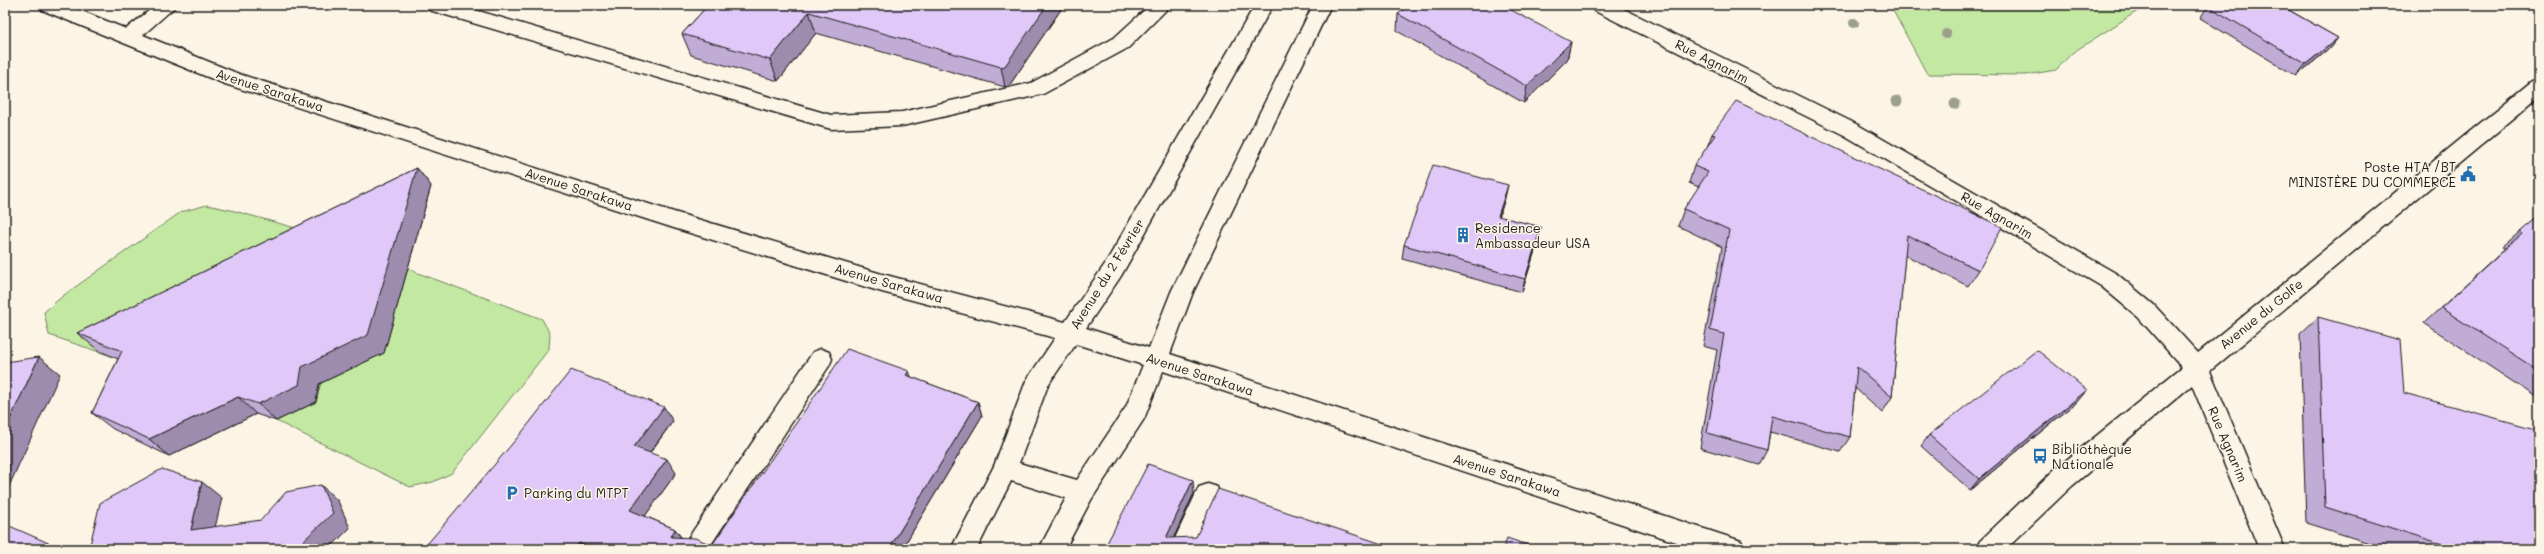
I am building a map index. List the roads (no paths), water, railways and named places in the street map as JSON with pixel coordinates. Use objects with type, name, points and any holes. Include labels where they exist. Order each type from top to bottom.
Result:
[{"type":"street","name":"Avenue Sarakawa","points":[[49,5],[232,79],[677,220],[882,283],[1071,333],[1158,360],[1732,549]]},
{"type":"street","points":[[128,37],[168,5]]},
{"type":"street","points":[[436,5],[831,122],[902,119],[1036,88],[1121,43],[1162,5]]},
{"type":"street","name":"Avenue du 2 Février","points":[[964,549],[1005,469],[1038,381],[1113,270],[1264,5]]},
{"type":"street","points":[[1052,549],[1082,492],[1136,412],[1158,360],[1182,292],[1322,5]]},
{"type":"street","name":"Rue Agnarim","points":[[1600,5],[1851,130],[2109,280],[2146,311],[2197,368],[2272,549]]},
{"type":"street","name":"Avenue du Golfe","points":[[1989,549],[2063,478],[2539,86]]},
{"type":"street","points":[[694,549],[821,359]]},
{"type":"street","points":[[1005,469],[1082,492]]},
{"type":"street","points":[[1183,549],[1208,494]]},
{"type":"place","name":"Poste HTA /BT MINISTÈRE DU COMMERCE","points":[[2468,174]]},
{"type":"place","name":"Residence Ambassadeur USA","points":[[1463,235]]},
{"type":"place","name":"Bibliothèque Nationale","points":[[2040,456]]},
{"type":"place","name":"Parking du MTPT","points":[[512,493]]}]
